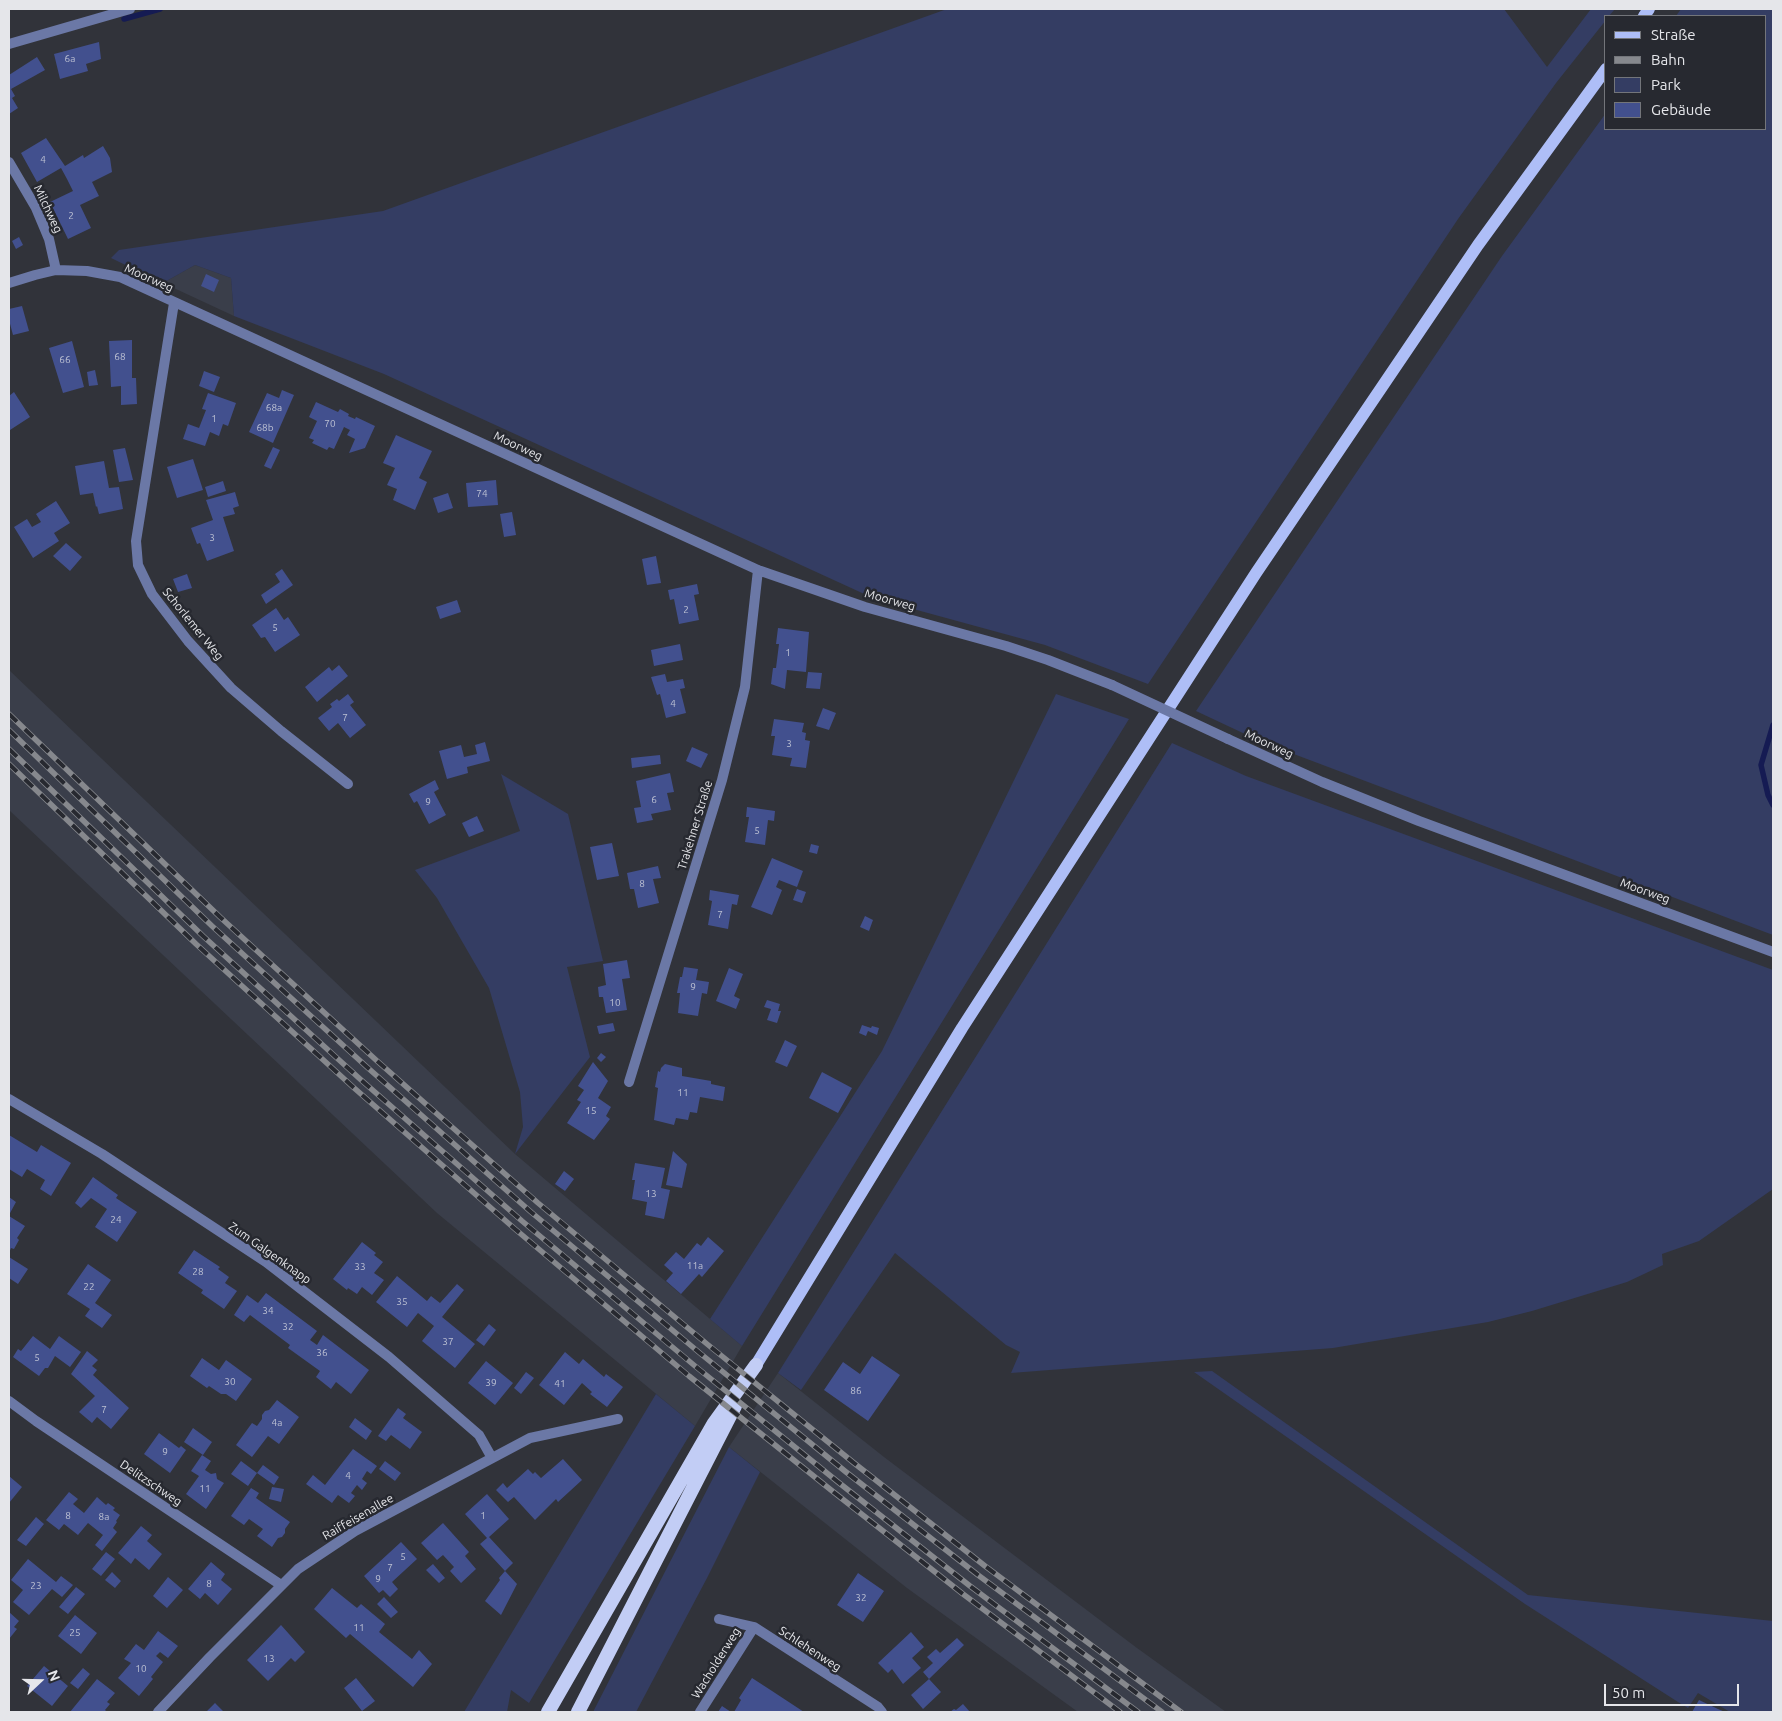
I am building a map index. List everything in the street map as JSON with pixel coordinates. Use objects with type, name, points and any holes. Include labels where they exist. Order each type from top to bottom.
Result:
[{"type":"highway","points":[[548,1712],[714,1423],[756,1365]]},
{"type":"highway","points":[[578,1712],[756,1365]]},
{"type":"main road","points":[[756,1365],[962,1028],[1256,573],[1478,245],[1604,72]]},
{"type":"street","points":[[9,44],[130,9]]},
{"type":"street","name":"Milchweg","points":[[9,162],[36,208],[49,240],[56,270]]},
{"type":"street","name":"Moorweg","points":[[9,284],[56,270],[87,271],[120,277],[758,570],[865,607],[1006,646],[1048,660],[1112,685],[1322,782],[1419,821],[1773,952]]},
{"type":"street","name":"Schorlemer Weg","points":[[174,303],[136,541],[138,565],[152,594],[188,641],[231,688],[281,732],[348,784]]},
{"type":"street","name":"Trakehner Straße","points":[[629,1082],[722,780],[744,687],[758,570]]},
{"type":"street","name":"Zum Galgenknapp","points":[[9,1099],[102,1154],[266,1262],[411,1376],[479,1435],[492,1458]]},
{"type":"street","name":"Delitzschweg","points":[[9,1400],[36,1421],[281,1585]]},
{"type":"street","name":"Raiffeisenallee","points":[[158,1712],[298,1569],[355,1530],[530,1438],[618,1419]]},
{"type":"street","name":"Schlehenweg","points":[[719,1619],[754,1627],[878,1707],[882,1712]]},
{"type":"street","name":"Wacholderweg","points":[[700,1712],[754,1627]]},
{"type":"shaded area","points":[[195,265],[231,278],[234,316],[163,283]]},
{"type":"shaded area","points":[[9,670],[515,1154],[742,1346],[695,1426],[437,1213],[9,810]]},
{"type":"shaded area","points":[[778,1373],[884,1457],[1137,1648],[1226,1712],[1078,1712],[907,1588],[729,1447]]},
{"type":"green space","points":[[947,9],[1504,9],[1547,67],[1591,9],[1615,9],[1610,15],[1604,15],[1604,23],[1556,83],[1458,219],[1148,684],[1045,645],[873,598],[384,374],[234,316],[231,278],[195,265],[163,283],[111,258],[119,250],[383,211]]},
{"type":"green space","points":[[1681,9],[1773,9],[1773,935],[1262,742],[1196,711],[1502,256],[1604,116],[1604,130],[1767,130],[1767,15],[1677,15]]},
{"type":"green space","points":[[1056,694],[1129,719],[742,1346],[710,1319],[882,1051]]},
{"type":"green space","points":[[1172,743],[1246,776],[1773,970],[1773,1189],[1699,1241],[1662,1254],[1663,1265],[1627,1282],[1532,1311],[1488,1322],[1333,1348],[1011,1373],[1020,1352],[1006,1345],[895,1253],[801,1390],[778,1373]]},
{"type":"green space","points":[[501,774],[568,814],[603,961],[567,967],[590,1057],[515,1154],[523,1127],[520,1092],[489,988],[437,898],[415,870],[520,831]]},
{"type":"green space","points":[[1212,1371],[1528,1595],[1773,1621],[1773,1708],[1771,1712],[1730,1712],[1698,1693],[1688,1708],[1678,1702],[1525,1604],[1194,1372]]},
{"type":"green space","points":[[656,1394],[695,1426],[529,1703],[511,1690],[507,1712],[464,1712]]},
{"type":"green space","points":[[729,1447],[760,1472],[707,1578],[636,1712],[593,1712]]},
{"type":"building","points":[[99,42],[101,59],[86,64],[88,71],[60,79],[54,54]]},
{"type":"building","points":[[37,57],[45,70],[11,89],[15,96],[12,98],[18,108],[9,114],[9,75]]},
{"type":"building","points":[[46,138],[65,166],[83,155],[84,158],[103,146],[110,158],[112,172],[92,182],[99,196],[80,205],[91,228],[68,239],[50,202],[73,191],[61,168],[37,182],[21,153]]},
{"type":"building","points":[[19,237],[23,245],[16,249],[12,241]]},
{"type":"building","points":[[206,274],[219,280],[214,292],[201,286]]},
{"type":"building","points":[[22,306],[29,331],[13,335],[9,320],[9,309]]},
{"type":"building","points":[[132,340],[132,378],[136,378],[137,404],[121,405],[121,386],[111,387],[109,341]]},
{"type":"building","points":[[72,341],[84,387],[63,393],[49,348]]},
{"type":"building","points":[[95,370],[98,385],[89,386],[87,372]]},
{"type":"building","points":[[204,371],[220,377],[214,392],[199,386]]},
{"type":"building","points":[[282,390],[294,395],[273,443],[249,432],[267,393],[279,398]]},
{"type":"building","points":[[14,392],[30,417],[10,430],[9,396]]},
{"type":"building","points":[[208,393],[236,403],[228,426],[223,424],[219,436],[210,432],[205,446],[183,439],[188,424],[199,428],[206,410],[202,409]]},
{"type":"building","points":[[316,402],[338,412],[340,409],[349,414],[348,416],[355,419],[356,417],[375,426],[365,448],[349,453],[355,439],[347,435],[350,430],[344,427],[334,449],[329,447],[327,450],[312,443],[314,440],[309,438],[317,421],[309,417]]},
{"type":"building","points":[[396,435],[432,451],[419,478],[427,482],[415,510],[393,500],[397,489],[387,485],[395,468],[383,463]]},
{"type":"building","points":[[273,447],[280,450],[271,469],[264,466]]},
{"type":"building","points":[[125,448],[133,480],[119,482],[113,450]]},
{"type":"building","points":[[193,459],[203,490],[177,498],[167,467]]},
{"type":"building","points":[[104,461],[109,488],[119,487],[123,509],[99,514],[93,493],[80,495],[75,466]]},
{"type":"building","points":[[496,480],[498,505],[468,507],[466,483]]},
{"type":"building","points":[[223,481],[226,491],[208,497],[205,487]]},
{"type":"building","points":[[235,492],[239,506],[233,508],[235,514],[223,517],[234,551],[207,561],[200,543],[197,544],[191,528],[213,520],[206,500]]},
{"type":"building","points":[[448,493],[453,508],[438,513],[433,498]]},
{"type":"building","points":[[56,501],[70,523],[54,533],[59,541],[33,558],[14,527],[27,519],[32,527],[41,522],[36,514]]},
{"type":"building","points":[[512,512],[516,535],[504,537],[500,514]]},
{"type":"building","points":[[66,543],[82,557],[70,571],[53,556]]},
{"type":"building","points":[[656,556],[661,583],[647,585],[642,559]]},
{"type":"building","points":[[282,569],[293,585],[266,604],[261,595],[280,582],[275,574]]},
{"type":"building","points":[[187,574],[192,588],[178,592],[173,579]]},
{"type":"building","points":[[697,584],[699,594],[694,595],[699,620],[679,624],[674,599],[670,600],[668,590]]},
{"type":"building","points":[[457,600],[461,612],[440,619],[436,607]]},
{"type":"building","points":[[276,608],[284,620],[288,617],[300,635],[275,652],[265,637],[261,638],[252,625]]},
{"type":"building","points":[[778,628],[809,632],[806,672],[787,670],[785,689],[771,684],[773,668],[776,668],[779,644],[776,644]]},
{"type":"building","points":[[680,644],[683,660],[654,666],[651,650]]},
{"type":"building","points":[[339,665],[348,676],[317,702],[305,687],[329,667],[332,671]]},
{"type":"building","points":[[808,672],[822,673],[820,689],[806,688]]},
{"type":"building","points":[[665,674],[667,682],[683,679],[685,688],[680,689],[686,713],[666,718],[660,694],[657,695],[651,677]]},
{"type":"building","points":[[348,694],[354,702],[350,705],[366,725],[350,738],[338,723],[329,731],[318,718],[332,707],[330,704],[337,699],[339,701]]},
{"type":"building","points":[[823,708],[836,713],[829,730],[816,726]]},
{"type":"building","points":[[774,719],[804,723],[802,732],[806,733],[805,740],[810,741],[806,768],[790,766],[792,758],[772,755],[775,736],[771,736]]},
{"type":"building","points":[[485,742],[490,761],[467,767],[468,773],[447,779],[439,751],[461,745],[464,757],[477,754],[475,745]]},
{"type":"building","points":[[692,747],[708,754],[701,768],[686,761]]},
{"type":"building","points":[[660,755],[661,764],[632,768],[631,758]]},
{"type":"building","points":[[670,773],[674,792],[667,793],[671,810],[651,814],[653,820],[637,823],[634,808],[641,807],[636,781]]},
{"type":"building","points":[[435,780],[439,789],[434,792],[446,815],[429,824],[417,801],[414,803],[409,794]]},
{"type":"building","points":[[747,807],[775,811],[774,821],[768,820],[765,845],[745,842],[749,817],[746,817]]},
{"type":"building","points":[[477,816],[484,831],[469,837],[462,823]]},
{"type":"building","points":[[612,843],[619,876],[597,880],[590,847]]},
{"type":"building","points":[[811,844],[819,846],[817,854],[809,852]]},
{"type":"building","points":[[772,858],[803,871],[797,887],[779,880],[776,887],[782,890],[772,915],[751,907]]},
{"type":"building","points":[[658,866],[661,878],[653,879],[659,903],[638,908],[634,889],[630,889],[627,873]]},
{"type":"building","points":[[797,889],[806,892],[802,903],[793,900]]},
{"type":"building","points":[[710,890],[739,895],[737,905],[732,904],[728,929],[708,925],[712,901],[709,900]]},
{"type":"building","points":[[865,916],[873,920],[869,931],[860,927]]},
{"type":"building","points":[[627,960],[630,978],[622,979],[627,1010],[606,1013],[603,997],[599,997],[598,987],[606,985],[603,964]]},
{"type":"building","points":[[684,967],[698,969],[696,980],[709,982],[707,994],[702,993],[698,1016],[678,1013],[680,993],[677,993]]},
{"type":"building","points":[[729,968],[743,974],[734,996],[740,999],[736,1009],[716,1001]]},
{"type":"building","points":[[767,1000],[780,1004],[778,1011],[781,1011],[777,1023],[767,1020],[771,1009],[764,1007]]},
{"type":"building","points":[[613,1023],[615,1031],[599,1034],[597,1026]]},
{"type":"building","points":[[862,1025],[879,1028],[877,1035],[868,1031],[866,1036],[859,1033]]},
{"type":"building","points":[[785,1040],[797,1046],[787,1067],[775,1062]]},
{"type":"building","points":[[601,1053],[606,1057],[601,1062],[597,1058]]},
{"type":"building","points":[[593,1062],[608,1081],[598,1098],[611,1107],[606,1116],[610,1119],[594,1140],[567,1123],[581,1102],[577,1100],[584,1090],[578,1086]]},
{"type":"building","points":[[665,1064],[682,1068],[682,1076],[711,1081],[711,1084],[725,1087],[723,1101],[700,1097],[697,1113],[690,1112],[688,1120],[676,1118],[674,1125],[654,1120],[658,1088],[655,1087],[658,1071],[660,1072]]},
{"type":"building","points":[[822,1072],[852,1088],[838,1113],[809,1098]]},
{"type":"building","points":[[9,1135],[37,1152],[41,1145],[71,1163],[51,1196],[40,1189],[45,1180],[27,1169],[22,1177],[9,1169]]},
{"type":"building","points":[[673,1151],[687,1164],[682,1188],[666,1185]]},
{"type":"building","points":[[635,1163],[665,1168],[661,1188],[670,1190],[664,1219],[645,1215],[647,1202],[632,1199],[635,1180],[632,1180]]},
{"type":"building","points":[[564,1171],[574,1179],[565,1191],[555,1184]]},
{"type":"building","points":[[93,1177],[118,1195],[116,1198],[137,1212],[117,1242],[95,1227],[107,1209],[91,1198],[81,1208],[75,1203]]},
{"type":"building","points":[[9,1197],[16,1202],[9,1215]]},
{"type":"building","points":[[9,1216],[25,1226],[17,1238],[19,1240],[14,1249],[11,1248],[9,1253]]},
{"type":"building","points":[[708,1237],[724,1251],[702,1277],[699,1274],[681,1294],[666,1281],[673,1273],[664,1265],[676,1252],[684,1259],[697,1243],[701,1246]]},
{"type":"building","points":[[362,1242],[376,1253],[374,1255],[383,1262],[374,1273],[384,1280],[372,1295],[362,1287],[357,1294],[348,1288],[347,1290],[333,1279]]},
{"type":"building","points":[[194,1250],[220,1267],[218,1269],[229,1277],[225,1283],[237,1291],[224,1309],[201,1293],[203,1290],[178,1273]]},
{"type":"building","points":[[9,1257],[28,1269],[18,1284],[9,1278]]},
{"type":"building","points":[[88,1264],[111,1280],[95,1303],[112,1315],[102,1328],[85,1316],[90,1309],[67,1294]]},
{"type":"building","points":[[397,1276],[427,1301],[431,1296],[440,1303],[457,1284],[464,1290],[442,1317],[475,1344],[455,1368],[422,1341],[434,1326],[418,1313],[407,1327],[376,1302]]},
{"type":"building","points":[[266,1293],[317,1331],[310,1340],[317,1345],[323,1335],[369,1370],[351,1394],[336,1382],[331,1389],[316,1377],[320,1371],[288,1348],[290,1345],[250,1315],[244,1322],[234,1315],[247,1295],[258,1303]]},
{"type":"building","points":[[489,1324],[496,1330],[484,1346],[476,1340]]},
{"type":"building","points":[[33,1336],[50,1349],[59,1336],[81,1352],[70,1367],[55,1356],[48,1368],[45,1368],[39,1376],[13,1357],[18,1349],[21,1351]]},
{"type":"building","points":[[87,1351],[98,1360],[92,1366],[97,1370],[93,1375],[129,1408],[111,1429],[97,1417],[92,1423],[79,1412],[95,1396],[71,1374]]},
{"type":"building","points":[[565,1352],[579,1364],[583,1359],[604,1377],[606,1374],[623,1387],[607,1407],[590,1394],[592,1392],[582,1383],[564,1405],[539,1385]]},
{"type":"building","points":[[872,1356],[900,1375],[868,1421],[824,1390],[843,1362],[860,1374]]},
{"type":"building","points":[[202,1358],[219,1370],[226,1360],[252,1379],[236,1401],[209,1386],[207,1388],[190,1376]]},
{"type":"building","points":[[486,1361],[513,1383],[495,1405],[468,1383]]},
{"type":"building","points":[[526,1372],[534,1378],[521,1394],[514,1388]]},
{"type":"building","points":[[277,1400],[299,1417],[279,1444],[268,1436],[252,1457],[236,1445],[252,1423],[257,1426],[265,1411],[269,1410]]},
{"type":"building","points":[[398,1408],[406,1414],[403,1418],[422,1432],[410,1449],[391,1435],[386,1441],[378,1436]]},
{"type":"building","points":[[355,1418],[372,1431],[366,1440],[349,1427]]},
{"type":"building","points":[[193,1428],[212,1442],[203,1455],[184,1442]]},
{"type":"building","points":[[159,1433],[179,1448],[181,1446],[186,1450],[170,1473],[144,1454]]},
{"type":"building","points":[[353,1449],[377,1466],[371,1474],[367,1471],[362,1479],[367,1483],[362,1490],[357,1485],[351,1493],[355,1496],[349,1503],[338,1495],[332,1503],[306,1484],[313,1475],[325,1485]]},
{"type":"building","points":[[202,1455],[211,1461],[205,1470],[211,1474],[216,1473],[217,1479],[224,1483],[206,1509],[186,1494],[199,1476],[191,1471]]},
{"type":"building","points":[[563,1459],[582,1480],[558,1502],[556,1499],[535,1520],[514,1497],[508,1502],[496,1490],[503,1483],[507,1488],[528,1469],[533,1474],[535,1472],[541,1478]]},
{"type":"building","points":[[241,1461],[257,1473],[248,1486],[231,1474]]},
{"type":"building","points":[[385,1461],[401,1473],[395,1481],[379,1469]]},
{"type":"building","points":[[263,1465],[279,1477],[274,1485],[257,1473]]},
{"type":"building","points":[[9,1476],[22,1487],[9,1503]]},
{"type":"building","points":[[272,1487],[284,1489],[281,1502],[269,1499]]},
{"type":"building","points":[[251,1488],[259,1493],[256,1498],[290,1522],[285,1529],[285,1533],[282,1537],[278,1538],[272,1547],[257,1536],[263,1529],[249,1519],[244,1525],[231,1516]]},
{"type":"building","points":[[69,1492],[78,1499],[73,1504],[84,1513],[97,1497],[106,1505],[108,1503],[115,1508],[113,1510],[120,1515],[113,1528],[117,1532],[102,1551],[95,1545],[103,1535],[88,1523],[78,1535],[64,1524],[59,1530],[46,1520]]},
{"type":"building","points":[[487,1494],[509,1519],[489,1537],[513,1563],[505,1571],[480,1544],[487,1538],[465,1514]]},
{"type":"building","points":[[36,1517],[44,1524],[26,1546],[17,1540]]},
{"type":"building","points":[[443,1523],[469,1552],[465,1556],[476,1569],[461,1583],[450,1571],[454,1567],[443,1555],[437,1560],[421,1543]]},
{"type":"building","points":[[141,1526],[152,1535],[147,1541],[162,1554],[149,1570],[135,1558],[131,1564],[118,1553]]},
{"type":"building","points":[[401,1542],[417,1559],[392,1582],[398,1589],[390,1597],[383,1590],[379,1593],[364,1576]]},
{"type":"building","points":[[106,1552],[115,1559],[101,1576],[92,1569]]},
{"type":"building","points":[[28,1559],[56,1582],[61,1576],[73,1585],[62,1597],[52,1589],[29,1615],[13,1602],[23,1590],[11,1580]]},
{"type":"building","points":[[211,1562],[225,1574],[221,1580],[232,1589],[218,1605],[205,1593],[200,1599],[188,1589]]},
{"type":"building","points":[[433,1564],[445,1578],[439,1583],[426,1570]]},
{"type":"building","points":[[505,1571],[517,1584],[501,1615],[485,1601]]},
{"type":"building","points":[[112,1572],[121,1581],[115,1588],[105,1580]]},
{"type":"building","points":[[858,1573],[884,1591],[863,1622],[837,1605]]},
{"type":"building","points":[[168,1577],[183,1590],[167,1608],[153,1596]]},
{"type":"building","points":[[76,1587],[85,1594],[68,1614],[59,1607]]},
{"type":"building","points":[[332,1588],[357,1608],[361,1604],[385,1624],[379,1632],[412,1659],[419,1650],[432,1664],[413,1687],[350,1634],[346,1638],[314,1609]]},
{"type":"building","points":[[384,1597],[398,1612],[391,1618],[377,1604]]},
{"type":"building","points":[[9,1612],[19,1621],[14,1627],[17,1629],[9,1639]]},
{"type":"building","points":[[75,1615],[97,1633],[81,1654],[58,1636]]},
{"type":"building","points":[[281,1625],[305,1652],[295,1662],[291,1658],[268,1681],[247,1660]]},
{"type":"building","points":[[158,1631],[178,1646],[168,1658],[160,1652],[156,1656],[163,1662],[151,1677],[153,1679],[139,1696],[118,1678],[131,1663],[124,1659],[136,1644],[144,1650]]},
{"type":"building","points":[[911,1632],[924,1647],[912,1658],[921,1668],[903,1684],[892,1669],[888,1673],[878,1663]]},
{"type":"building","points":[[957,1638],[964,1645],[929,1679],[923,1672],[933,1663],[927,1657],[936,1649],[940,1653]]},
{"type":"building","points":[[44,1666],[68,1686],[52,1706],[27,1686]]},
{"type":"building","points":[[83,1668],[90,1674],[78,1689],[70,1683]]},
{"type":"building","points":[[356,1678],[375,1701],[362,1711],[344,1688]]},
{"type":"building","points":[[752,1678],[804,1712],[734,1712],[741,1700],[739,1698]]},
{"type":"building","points":[[97,1679],[115,1693],[107,1702],[110,1704],[105,1710],[107,1712],[70,1712]]},
{"type":"building","points":[[929,1679],[941,1692],[923,1709],[911,1695]]},
{"type":"building","points":[[1699,1700],[1718,1709],[1725,1712],[1692,1712]]},
{"type":"building","points":[[215,1703],[224,1712],[206,1712]]},
{"type":"building","points":[[963,1704],[970,1712],[950,1712],[954,1709],[956,1710]]},
{"type":"building","points":[[722,1706],[731,1712],[718,1712]]},
{"type":"waterway","points":[[124,19],[160,9]]},
{"type":"waterway","points":[[1773,725],[1761,765],[1768,795],[1773,805]]},
{"type":"railway","points":[[9,714],[220,917],[376,1060],[538,1203],[707,1344],[854,1463],[985,1566],[1181,1712]]},
{"type":"railway","points":[[9,730],[212,926],[368,1068],[531,1212],[846,1472],[978,1575],[1162,1712]]},
{"type":"railway","points":[[9,749],[203,936],[360,1079],[522,1221],[695,1366],[838,1482],[970,1586],[1138,1712]]},
{"type":"railway","points":[[9,764],[196,944],[353,1087],[515,1229],[689,1376],[831,1490],[963,1594],[1120,1712]]}]
